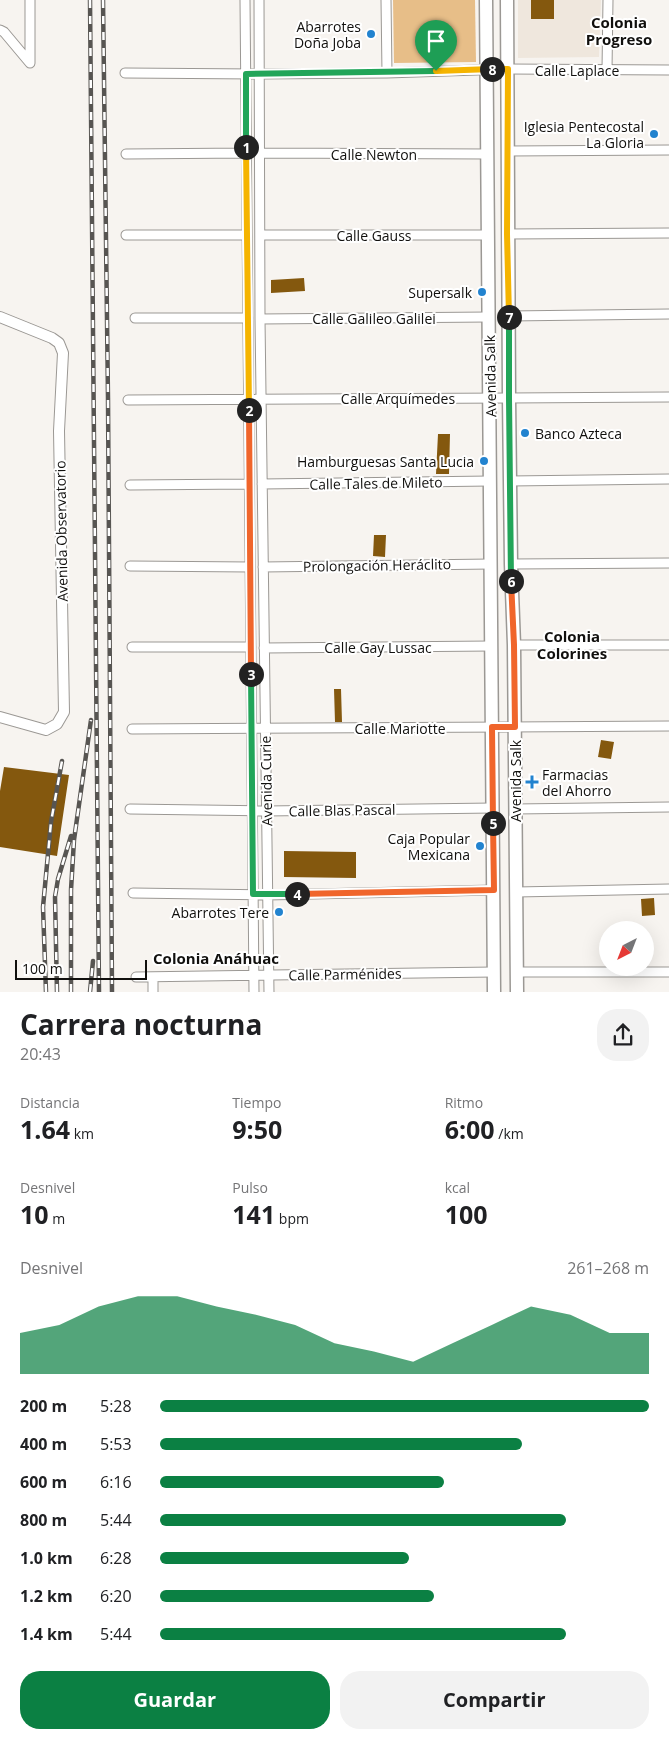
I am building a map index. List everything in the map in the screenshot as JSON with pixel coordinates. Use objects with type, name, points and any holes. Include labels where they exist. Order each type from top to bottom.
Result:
[{"type":"main road","name":"Avenida Salk","points":[[486,0],[494,992]]},
{"type":"main road","name":"Avenida Salk","points":[[507,0],[510,564],[514,645],[517,992]]},
{"type":"street","points":[[0,30],[4,32],[30,63],[30,0]]},
{"type":"street","name":"Avenida Curie","points":[[245,0],[254,992]]},
{"type":"street","name":"Avenida Curie","points":[[259,0],[260,319],[269,992]]},
{"type":"street","points":[[386,0],[387,73]]},
{"type":"street","points":[[607,70],[608,0]]},
{"type":"street","name":"Calle Laplace","points":[[125,73],[387,73],[508,69],[669,70]]},
{"type":"street","points":[[508,151],[669,150]]},
{"type":"street","points":[[126,154],[246,153]]},
{"type":"street","name":"Calle Newton","points":[[260,153],[488,154]]},
{"type":"street","points":[[507,234],[669,232]]},
{"type":"street","points":[[126,235],[247,235]]},
{"type":"street","name":"Calle Gauss","points":[[260,235],[488,235]]},
{"type":"street","points":[[509,316],[669,314]]},
{"type":"street","name":"Calle Galileo Galilei","points":[[260,319],[489,317]]},
{"type":"street","name":"Avenida Observatorio","points":[[0,318],[52,338],[59,343],[63,353],[59,431],[64,712],[57,724],[46,730],[0,717]]},
{"type":"street","points":[[135,318],[248,318]]},
{"type":"street","name":"Calle Arquímedes","points":[[128,400],[669,397]]},
{"type":"street","points":[[510,481],[669,479]]},
{"type":"street","name":"Calle Tales de Mileto","points":[[262,484],[490,481]]},
{"type":"street","points":[[130,485],[249,484]]},
{"type":"street","points":[[510,564],[669,563]]},
{"type":"street","name":"Prolongación Heráclito","points":[[263,567],[491,564]]},
{"type":"street","points":[[130,566],[250,567]]},
{"type":"street","points":[[514,645],[669,645]]},
{"type":"street","name":"Calle Gay Lussac","points":[[264,648],[492,646]]},
{"type":"street","points":[[132,647],[251,647]]},
{"type":"street","name":"Calle Mariotte","points":[[132,729],[669,726]]},
{"type":"street","points":[[515,809],[669,807]]},
{"type":"street","name":"Calle Blas Pascal","points":[[130,809],[266,811],[493,808]]},
{"type":"street","points":[[516,892],[669,889]]},
{"type":"street","points":[[133,893],[267,895],[494,890]]},
{"type":"street","name":"Calle Parménides","points":[[136,977],[494,972]]},
{"type":"street","points":[[517,972],[669,972]]},
{"type":"street","points":[[153,977],[153,992]]},
{"type":"shaded area","points":[[393,0],[475,0],[476,62],[394,63]]},
{"type":"shaded area","points":[[518,0],[601,0],[599,57],[518,58]]},
{"type":"building","points":[[531,0],[554,0],[554,19],[531,19]]},
{"type":"building","points":[[304,278],[305,291],[271,293],[271,280]]},
{"type":"building","points":[[438,434],[450,434],[449,474],[436,474]]},
{"type":"building","points":[[374,535],[386,535],[385,557],[373,556]]},
{"type":"building","points":[[334,689],[341,689],[342,722],[335,722]]},
{"type":"building","points":[[601,740],[614,742],[611,759],[598,757]]},
{"type":"building","points":[[4,767],[69,775],[57,856],[0,847],[0,791]]},
{"type":"building","points":[[284,851],[356,852],[356,878],[284,877]]},
{"type":"building","points":[[654,898],[655,915],[642,916],[641,899]]},
{"type":"railway","points":[[90,0],[99,992]]},
{"type":"railway","points":[[103,0],[112,992]]},
{"type":"railway","points":[[71,992],[71,890],[74,840],[91,720]]},
{"type":"railway","points":[[46,992],[43,907],[51,822],[62,761]]},
{"type":"railway","points":[[57,992],[55,897],[58,879],[71,836]]},
{"type":"railway","points":[[90,992],[93,961]]},
{"type":"place","name":"Abarrotes Doña Joba","points":[[371,34]]},
{"type":"place","name":"Iglesia Pentecostal La Gloria","points":[[654,134]]},
{"type":"place","name":"Supersalk","points":[[482,292]]},
{"type":"place","name":"Banco Azteca","points":[[525,433]]},
{"type":"place","name":"Hamburguesas Santa Lucia","points":[[484,461]]},
{"type":"place","name":"Farmacias del Ahorro","points":[[532,782]]},
{"type":"place","name":"Caja Popular Mexicana","points":[[480,846]]},
{"type":"place","name":"Abarrotes Tere","points":[[279,912]]},
{"type":"district","name":"Colonia Progreso","points":[[619,30]]},
{"type":"district","name":"Colonia Colorines","points":[[572,644]]},
{"type":"district","name":"Colonia Anáhuac","points":[[216,958]]},
{"type":"route","points":[[508,69],[507,234],[510,564],[514,645],[515,727],[492,727],[494,890],[253,894],[246,74],[436,71],[508,69]]}]
